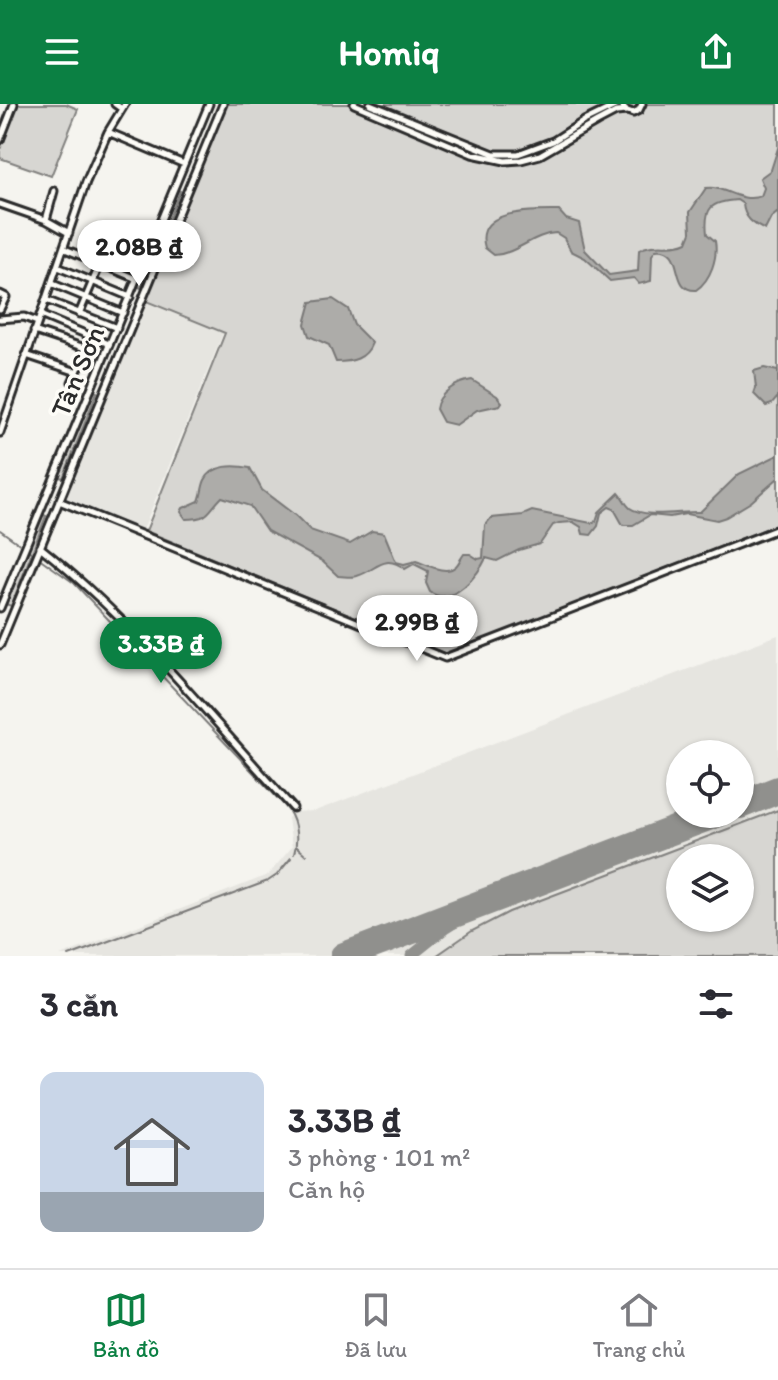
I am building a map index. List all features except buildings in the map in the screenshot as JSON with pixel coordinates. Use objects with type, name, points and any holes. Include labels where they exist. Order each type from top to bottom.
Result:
[{"type":"street","points":[[0,140],[14,104]]},
{"type":"street","points":[[0,433],[86,182],[108,132],[124,107],[115,104]]},
{"type":"street","name":"Tân Sơn","points":[[1,606],[209,104]]},
{"type":"street","name":"Tân Sơn","points":[[15,610],[223,104]]},
{"type":"street","points":[[354,104],[374,108],[467,148],[505,158],[534,150],[611,115],[635,112],[643,105]]},
{"type":"street","points":[[569,134],[620,104],[627,111]]},
{"type":"street","points":[[108,132],[184,164]]},
{"type":"street","points":[[180,175],[183,180],[191,178]]},
{"type":"street","points":[[173,189],[181,186],[185,193]]},
{"type":"street","points":[[46,220],[54,191]]},
{"type":"street","points":[[0,204],[46,220],[69,233]]},
{"type":"street","points":[[65,249],[137,279]]},
{"type":"street","points":[[79,314],[100,264]]},
{"type":"street","points":[[58,267],[134,301],[138,308]]},
{"type":"street","points":[[53,284],[123,313]]},
{"type":"street","points":[[133,289],[137,295],[144,293]]},
{"type":"street","points":[[0,294],[6,297],[0,309]]},
{"type":"street","points":[[46,300],[117,328]]},
{"type":"street","points":[[0,319],[39,319],[109,344]]},
{"type":"street","points":[[34,331],[88,349]]},
{"type":"street","points":[[72,382],[93,337]]},
{"type":"street","points":[[26,355],[77,372]]},
{"type":"street","points":[[98,374],[100,380],[108,379]]},
{"type":"street","points":[[91,389],[99,388],[101,396]]},
{"type":"street","points":[[52,483],[59,481],[63,489]]},
{"type":"street","points":[[59,501],[445,658],[778,529]]},
{"type":"street","points":[[42,506],[45,513],[55,510]]},
{"type":"street","points":[[40,548],[72,572],[135,636],[293,808]]},
{"type":"street","points":[[1,606],[7,611],[15,610]]},
{"type":"street","points":[[0,645],[15,610]]},
{"type":"street","points":[[4,618],[9,623]]},
{"type":"shaded area","points":[[17,104],[66,104],[78,109],[51,176],[0,158],[0,150]]},
{"type":"shaded area","points":[[224,104],[778,104],[778,524],[446,654],[146,531],[225,333],[146,301]]},
{"type":"shaded area","points":[[778,148],[778,212],[765,230],[750,220],[743,204],[737,200],[721,202],[711,208],[706,225],[707,234],[715,241],[714,261],[706,280],[696,290],[682,284],[675,262],[665,251],[656,250],[652,255],[651,281],[639,284],[634,278],[610,281],[585,258],[571,251],[564,238],[556,233],[502,254],[494,255],[485,248],[484,235],[488,225],[497,219],[521,212],[559,211],[566,219],[579,223],[585,250],[609,275],[638,271],[639,250],[687,242],[691,232],[690,212],[706,188],[746,198],[761,196],[764,188],[760,178],[771,170]]},
{"type":"shaded area","points":[[173,188],[180,191],[141,288],[134,285]]},
{"type":"shaded area","points":[[333,299],[348,309],[354,325],[372,343],[366,353],[358,358],[336,362],[329,345],[309,336],[305,324],[311,302]]},
{"type":"shaded area","points":[[143,301],[223,333],[143,530],[63,497]]},
{"type":"shaded area","points":[[764,368],[778,371],[778,397],[766,406],[754,394],[754,371]]},
{"type":"shaded area","points":[[472,380],[497,396],[502,402],[500,405],[477,410],[456,425],[443,422],[436,409],[440,398],[460,383]]},
{"type":"shaded area","points":[[91,390],[97,392],[63,478],[56,476]]},
{"type":"shaded area","points":[[778,455],[778,478],[751,502],[726,517],[717,520],[686,514],[670,517],[650,515],[633,525],[623,525],[614,509],[609,507],[601,513],[598,526],[591,535],[583,534],[581,527],[573,522],[553,525],[540,544],[497,561],[486,558],[464,587],[447,596],[430,592],[426,583],[428,571],[414,564],[405,569],[385,562],[364,574],[338,576],[322,561],[267,531],[250,506],[222,497],[200,518],[186,519],[181,512],[199,501],[205,480],[213,471],[231,466],[250,468],[262,490],[310,530],[350,544],[372,531],[384,533],[396,562],[416,561],[447,570],[456,566],[464,554],[483,558],[485,525],[491,518],[523,515],[532,511],[591,523],[619,493],[628,506],[645,513],[700,512],[739,474]]},
{"type":"shaded area","points":[[40,513],[46,516],[11,606],[3,603]]},
{"type":"shaded area","points":[[778,635],[778,956],[60,956],[268,875],[292,847],[288,818],[294,812],[315,811]]},
{"type":"shaded area","points":[[778,810],[778,956],[436,956],[472,931],[509,912],[666,852],[666,932],[754,932],[754,844],[688,844],[731,828],[754,828],[754,819]]},
{"type":"waterway","points":[[0,530],[74,583],[284,805],[295,828],[294,854]]},
{"type":"waterway","points":[[297,847],[306,855]]},
{"type":"waterway","points":[[69,956],[268,881],[291,858]]},
{"type":"taxiway","points":[[411,956],[446,928],[488,901]]},
{"type":"runway","points":[[754,799],[778,790]]},
{"type":"runway","points":[[344,956],[679,828]]}]
